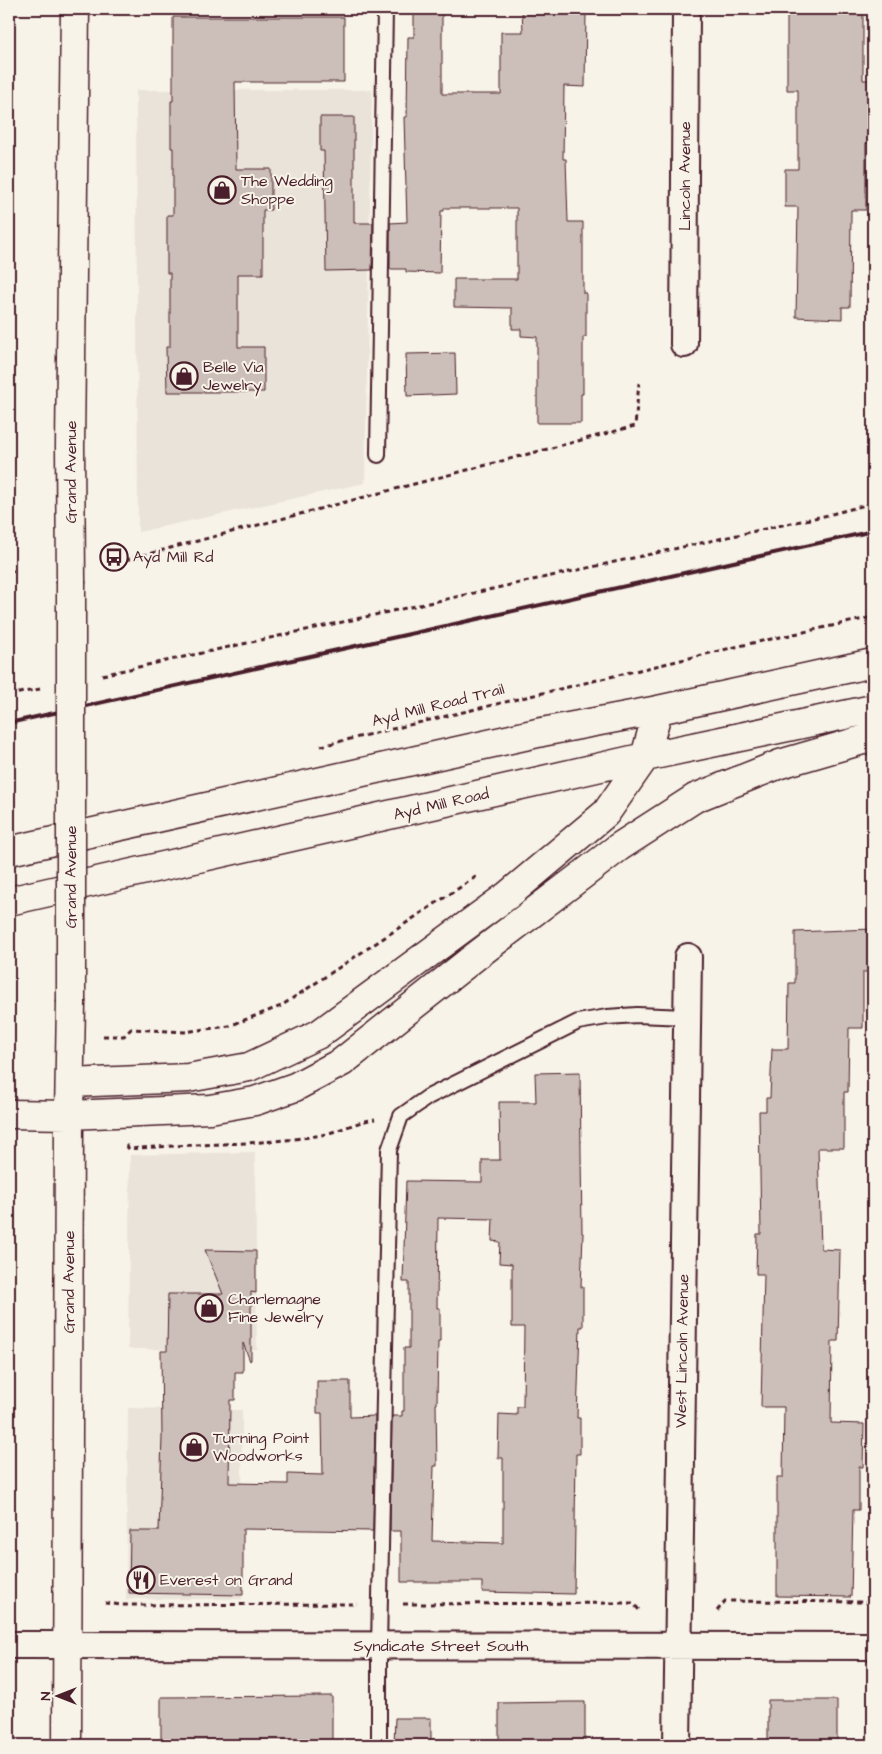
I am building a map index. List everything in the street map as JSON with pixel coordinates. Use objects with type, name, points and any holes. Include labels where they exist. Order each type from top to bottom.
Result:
[{"type":"main road","name":"Grand Avenue","points":[[67,1745],[69,1115],[72,1002],[70,437],[75,9]]},
{"type":"main road","points":[[9,851],[542,732],[658,710],[873,663]]},
{"type":"main road","name":"Ayd Mill Road","points":[[9,901],[645,758],[873,709]]},
{"type":"main road","points":[[70,1083],[188,1078],[248,1067],[319,1034],[508,895],[606,813],[645,758],[658,710]]},
{"type":"main road","points":[[9,1114],[69,1115],[210,1109],[255,1101],[295,1087],[342,1062],[476,956],[619,847],[695,798],[780,764],[873,737]]},
{"type":"street","name":"Lincoln Avenue","points":[[684,344],[686,9]]},
{"type":"street","name":"West Lincoln Avenue","points":[[677,1745],[688,957]]},
{"type":"street","name":"Syndicate Street South","points":[[9,1645],[873,1646]]},
{"type":"lane","points":[[378,455],[385,9]]},
{"type":"lane","points":[[379,1745],[379,1646],[389,1150],[400,1116],[428,1097],[578,1022],[607,1017],[637,1015],[686,1018]]},
{"type":"path","points":[[125,560],[635,426],[638,383]]},
{"type":"path","points":[[96,676],[873,504]]},
{"type":"path","points":[[9,571],[18,571]]},
{"type":"path","name":"Ayd Mill Road Trail","points":[[320,747],[748,644],[873,617]]},
{"type":"path","points":[[9,696],[48,687]]},
{"type":"path","points":[[124,1036],[131,1029],[184,1032],[229,1026],[281,1006],[484,870]]},
{"type":"path","points":[[126,1144],[129,1149],[156,1146],[229,1145],[308,1137],[372,1119],[400,1116]]},
{"type":"path","points":[[716,1611],[724,1601],[873,1602]]},
{"type":"shaded area","points":[[136,90],[372,90],[365,483],[138,532]]},
{"type":"shaded area","points":[[255,1152],[257,1350],[128,1349],[130,1155]]},
{"type":"shaded area","points":[[128,1408],[242,1410],[242,1599],[126,1599]]},
{"type":"building","points":[[414,9],[442,9],[442,94],[501,94],[501,32],[523,32],[522,9],[586,9],[585,87],[564,86],[563,159],[566,159],[568,222],[583,222],[583,293],[586,293],[586,337],[583,337],[581,423],[537,423],[537,337],[521,336],[521,329],[512,329],[512,308],[454,307],[454,279],[517,279],[517,208],[444,208],[444,211],[441,211],[440,273],[406,272],[406,269],[390,269],[390,223],[407,222],[404,117],[407,117],[408,37],[414,37]]},
{"type":"building","points":[[787,9],[857,9],[857,11],[863,11],[863,80],[873,80],[873,143],[866,143],[866,210],[851,210],[850,307],[842,307],[842,319],[796,317],[798,207],[785,207],[785,169],[798,169],[798,90],[787,90]]},
{"type":"building","points":[[173,17],[344,17],[344,82],[235,82],[236,169],[271,169],[271,210],[263,210],[263,274],[238,274],[238,347],[264,347],[264,392],[167,392],[166,347],[170,347],[170,273],[167,273],[167,215],[173,215],[171,101],[173,101]]},
{"type":"building","points":[[320,117],[354,117],[354,223],[373,223],[372,270],[326,271],[324,151],[320,151]]},
{"type":"building","points":[[455,353],[456,394],[407,396],[406,354]]},
{"type":"building","points":[[873,929],[873,972],[863,972],[863,1028],[849,1028],[848,1092],[844,1092],[844,1148],[818,1148],[821,1249],[840,1250],[838,1341],[832,1341],[831,1423],[864,1424],[863,1467],[859,1467],[859,1510],[853,1510],[851,1597],[777,1596],[777,1477],[783,1477],[784,1407],[761,1407],[764,1274],[756,1274],[757,1234],[761,1234],[759,1111],[766,1111],[766,1098],[770,1098],[772,1049],[788,1049],[789,983],[795,983],[795,932]]},
{"type":"building","points":[[580,1072],[583,1233],[581,1287],[583,1287],[583,1327],[580,1327],[577,1418],[580,1418],[580,1454],[576,1454],[574,1594],[482,1592],[482,1582],[401,1582],[401,1531],[390,1531],[392,1416],[402,1416],[402,1411],[404,1411],[404,1348],[409,1348],[409,1282],[403,1282],[406,1181],[482,1182],[482,1160],[500,1160],[499,1102],[536,1102],[535,1073]],"holes":[[[438,1218],[493,1219],[492,1241],[500,1242],[499,1263],[512,1264],[512,1327],[524,1327],[523,1407],[517,1407],[517,1415],[499,1414],[498,1458],[503,1458],[503,1543],[432,1541],[434,1466],[437,1466],[436,1404],[438,1341],[440,1341],[440,1308],[437,1308]]]},
{"type":"building","points":[[205,1250],[256,1251],[256,1293],[251,1292],[251,1360],[243,1343],[243,1372],[235,1372],[235,1400],[230,1400],[229,1483],[288,1484],[288,1474],[323,1475],[322,1413],[317,1413],[317,1381],[350,1381],[350,1417],[375,1416],[373,1531],[243,1529],[243,1595],[129,1593],[130,1531],[159,1531],[162,1437],[161,1351],[167,1351],[168,1294],[223,1294]]},
{"type":"building","points":[[332,1696],[332,1745],[161,1745],[161,1697]]},
{"type":"building","points":[[768,1700],[837,1700],[837,1745],[773,1745],[773,1741],[768,1741]]},
{"type":"building","points":[[585,1702],[585,1745],[499,1745],[499,1703]]},
{"type":"building","points":[[395,1718],[431,1718],[431,1745],[394,1745]]},
{"type":"railway","points":[[9,723],[873,531]]},
{"type":"place","name":"The Wedding Shoppe","points":[[222,190]]},
{"type":"place","name":"Belle Via Jewelry","points":[[184,376]]},
{"type":"place","name":"Ayd Mill Rd","points":[[114,557]]},
{"type":"place","name":"Charlemagne Fine Jewelry","points":[[209,1308]]},
{"type":"place","name":"Turning Point Woodworks","points":[[194,1447]]},
{"type":"place","name":"Everest on Grand","points":[[141,1580]]}]
